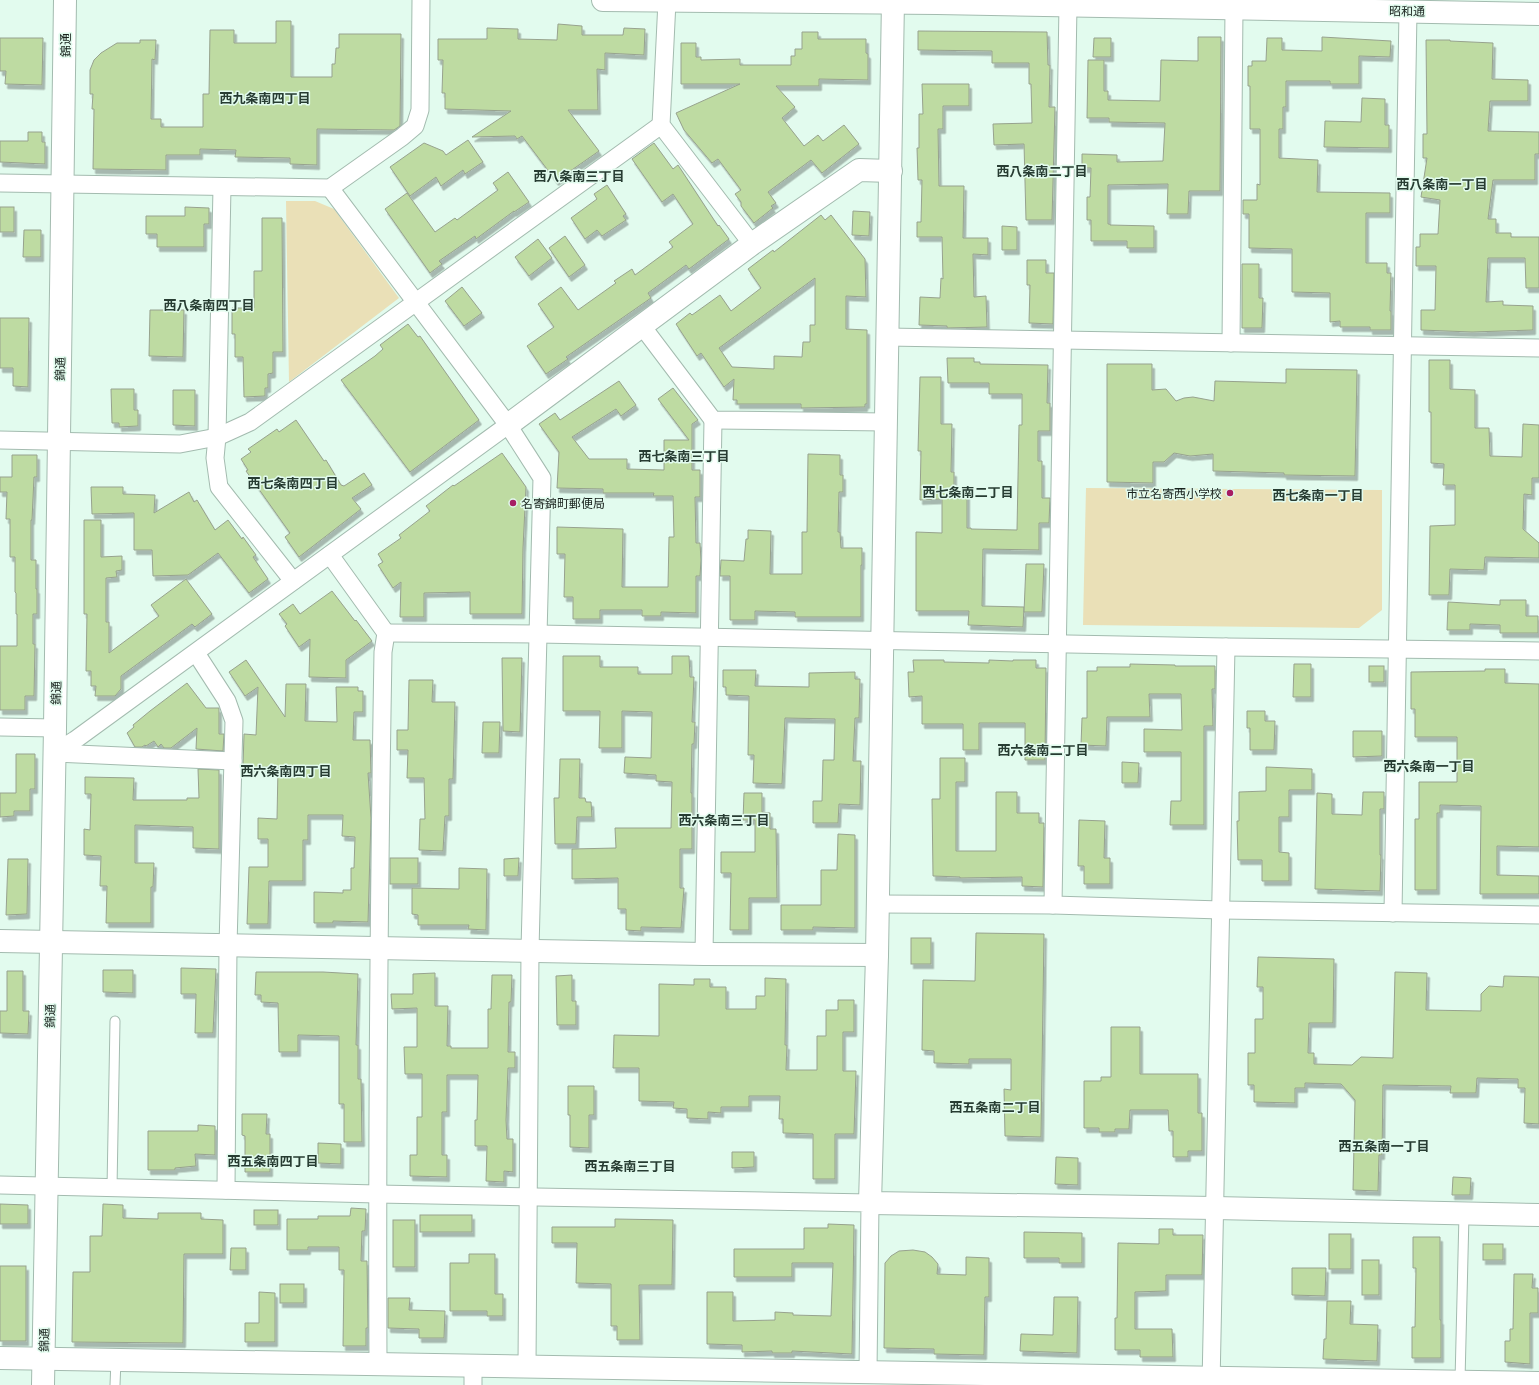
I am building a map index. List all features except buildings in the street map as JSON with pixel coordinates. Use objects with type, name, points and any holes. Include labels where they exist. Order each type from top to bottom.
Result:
[{"type":"street","name":"錦通","points":[[44,1385],[48,1186],[50,942],[56,728],[59,440],[64,183],[65,0]]},
{"type":"street","points":[[0,183],[330,188],[402,137],[415,126],[420,110],[421,0]]},
{"type":"street","name":"昭和通","points":[[603,0],[1068,2],[1539,14]]},
{"type":"street","points":[[667,1],[662,125],[752,244]]},
{"type":"street","points":[[868,1372],[870,1203],[878,904],[893,1]]},
{"type":"street","points":[[1054,906],[1068,2]]},
{"type":"street","points":[[1223,5],[1231,343]]},
{"type":"street","points":[[1393,912],[1396,649],[1403,345],[1408,11]]},
{"type":"street","points":[[0,440],[59,440],[180,444],[217,437],[250,422],[414,302],[662,125]]},
{"type":"street","points":[[55,753],[196,653],[508,425],[752,244],[859,170],[891,171]]},
{"type":"street","points":[[222,187],[217,437],[215,458],[219,487],[293,581]]},
{"type":"street","points":[[330,188],[414,302],[508,425],[542,478],[530,950],[527,1366]]},
{"type":"street","points":[[642,326],[713,420],[704,954]]},
{"type":"street","points":[[887,337],[1539,348]]},
{"type":"street","points":[[713,420],[886,422]]},
{"type":"street","points":[[330,555],[386,633],[383,652],[378,949],[378,1364]]},
{"type":"street","points":[[386,633],[538,634],[1226,647],[1539,651]]},
{"type":"street","points":[[1211,1381],[1226,647]]},
{"type":"street","points":[[196,653],[227,701],[234,720],[228,946],[226,1190]]},
{"type":"street","points":[[0,727],[56,728]]},
{"type":"street","points":[[55,753],[233,761]]},
{"type":"street","points":[[878,904],[1539,915]]},
{"type":"street","points":[[0,941],[378,949],[877,955]]},
{"type":"street","points":[[0,1185],[529,1197],[1215,1208],[1539,1215]]},
{"type":"street","points":[[0,1358],[378,1364],[473,1376],[527,1366],[842,1378],[868,1372],[1211,1381],[1460,1381],[1539,1383]]},
{"type":"lane","points":[[112,1188],[115,1021]]},
{"type":"lane","points":[[1460,1381],[1464,1214]]},
{"type":"lane","points":[[116,1360],[116,1385]]},
{"type":"shaded area","points":[[286,201],[315,201],[334,209],[399,298],[289,382]]},
{"type":"shaded area","points":[[1086,488],[1382,490],[1382,610],[1359,628],[1083,625]]},
{"type":"place","name":"市立名寄西小学校","points":[[1230,493]]},
{"type":"place","name":"名寄錦町郵便局","points":[[513,503]]},
{"type":"district","name":"西九条南四丁目","points":[[265,98]]},
{"type":"district","name":"西八条南二丁目","points":[[1042,171]]},
{"type":"district","name":"西八条南三丁目","points":[[579,176]]},
{"type":"district","name":"西八条南一丁目","points":[[1442,184]]},
{"type":"district","name":"西八条南四丁目","points":[[209,305]]},
{"type":"district","name":"西七条南三丁目","points":[[684,456]]},
{"type":"district","name":"西七条南四丁目","points":[[293,483]]},
{"type":"district","name":"西七条南二丁目","points":[[968,492]]},
{"type":"district","name":"西七条南一丁目","points":[[1318,495]]},
{"type":"district","name":"西六条南二丁目","points":[[1043,750]]},
{"type":"district","name":"西六条南一丁目","points":[[1429,766]]},
{"type":"district","name":"西六条南四丁目","points":[[286,771]]},
{"type":"district","name":"西六条南三丁目","points":[[724,820]]},
{"type":"district","name":"西五条南二丁目","points":[[995,1107]]},
{"type":"district","name":"西五条南一丁目","points":[[1384,1146]]},
{"type":"district","name":"西五条南四丁目","points":[[273,1161]]},
{"type":"district","name":"西五条南三丁目","points":[[630,1166]]}]
